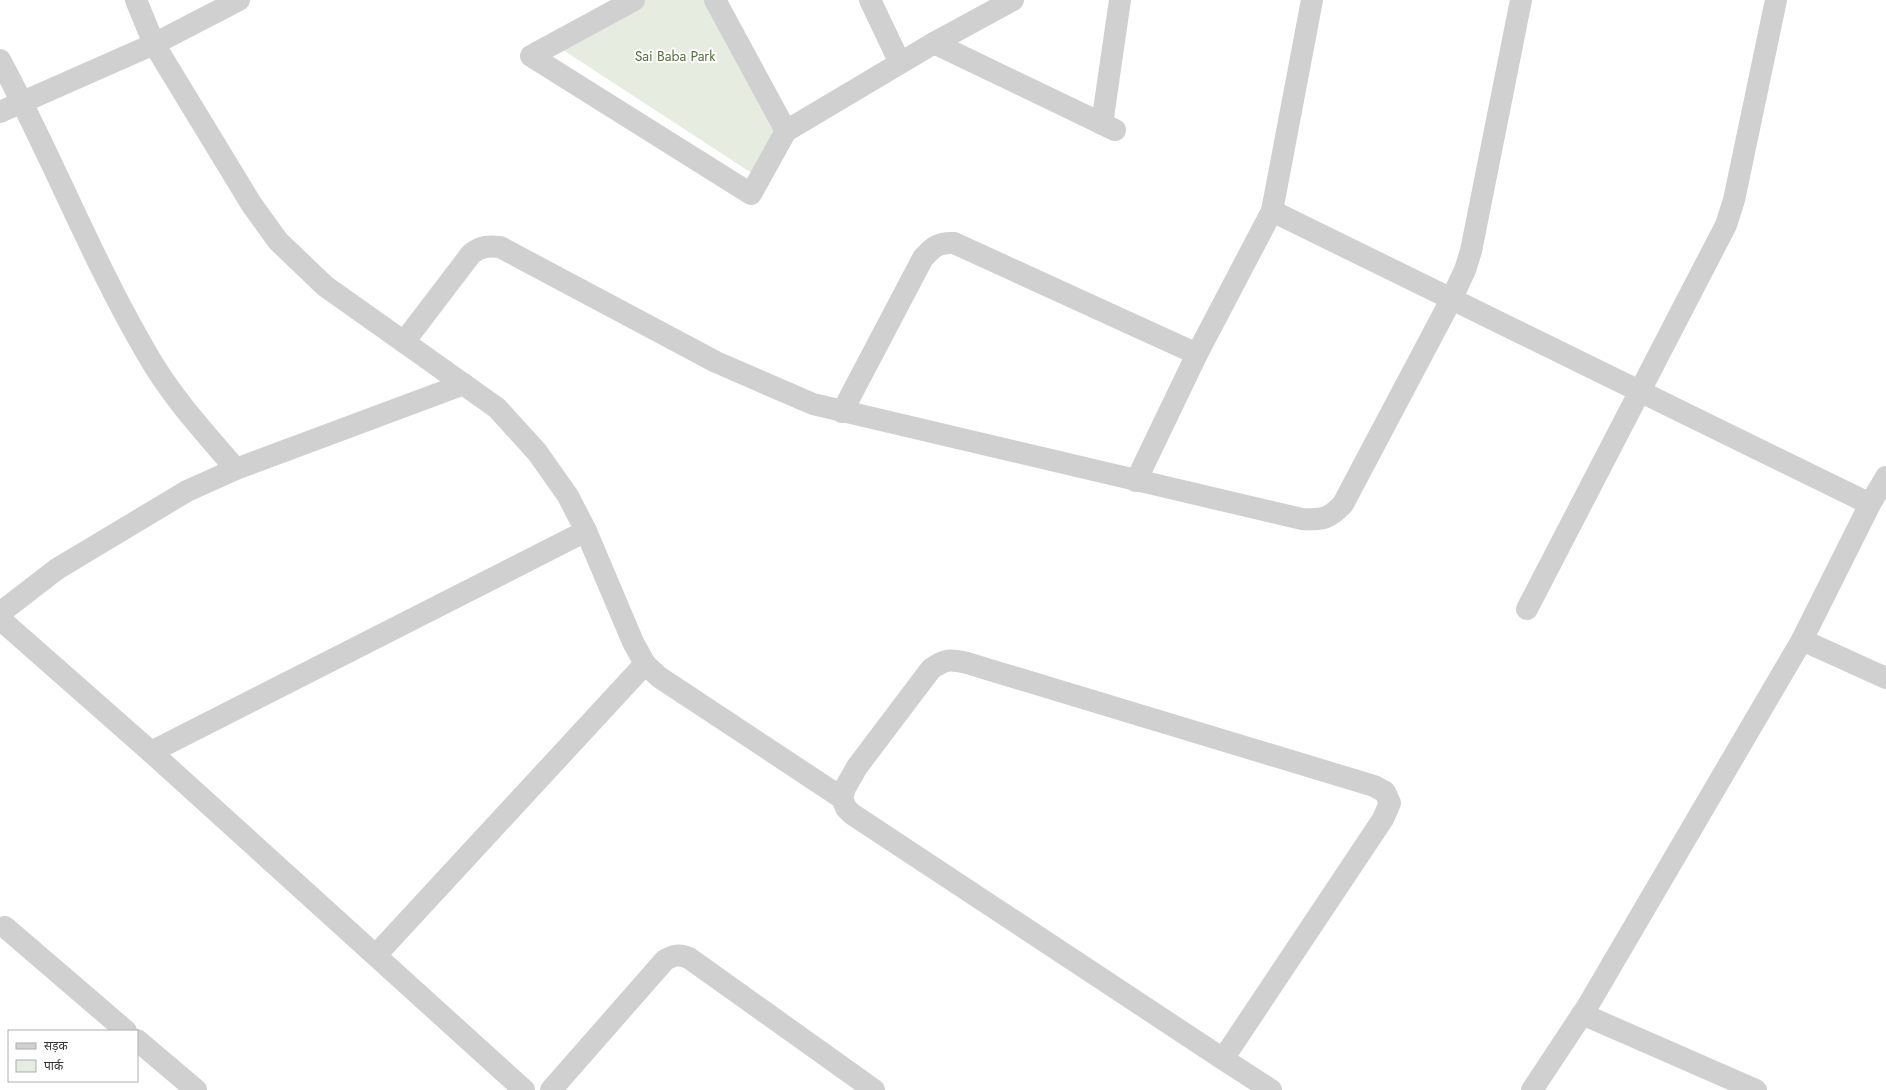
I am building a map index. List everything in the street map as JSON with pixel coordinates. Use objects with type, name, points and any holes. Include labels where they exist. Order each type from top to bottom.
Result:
[{"type":"street","points":[[136,0],[154,44],[252,205],[278,241],[325,286],[497,408],[537,452],[568,496],[586,531],[633,642],[645,664],[659,678],[842,798],[846,808],[852,814],[1271,1090]]},
{"type":"street","points":[[0,112],[154,44],[239,0]]},
{"type":"street","points":[[634,0],[532,56],[751,194],[786,131],[934,43],[1014,0]]},
{"type":"street","points":[[715,0],[786,131]]},
{"type":"street","points":[[870,0],[900,63]]},
{"type":"street","points":[[934,43],[1109,128],[1120,0]]},
{"type":"street","points":[[1136,481],[1197,354],[1272,211],[1312,0]]},
{"type":"street","points":[[404,342],[471,254],[479,247],[500,247],[716,362],[813,404],[1302,519],[1320,520],[1334,515],[1344,504],[1452,300],[1465,270],[1471,251],[1521,0]]},
{"type":"street","points":[[1527,609],[1641,392],[1726,225],[1734,200],[1776,0]]},
{"type":"street","points":[[0,60],[22,101],[107,279],[146,353],[181,404],[236,469]]},
{"type":"street","points":[[1272,211],[1870,504]]},
{"type":"street","points":[[842,412],[923,258],[934,246],[944,242],[954,243],[1197,354]]},
{"type":"street","points":[[0,613],[57,569],[187,491],[236,469],[464,384]]},
{"type":"street","points":[[1532,1090],[1582,1014],[1802,640],[1870,504],[1886,477]]},
{"type":"street","points":[[151,752],[586,531]]},
{"type":"street","points":[[0,619],[151,752],[524,1090]]},
{"type":"street","points":[[1802,640],[1886,678]]},
{"type":"street","points":[[842,798],[845,788],[857,767],[931,669],[942,662],[952,659],[1374,786],[1386,792],[1390,803],[1383,819],[1223,1059]]},
{"type":"street","points":[[376,955],[645,664]]},
{"type":"street","points":[[4,927],[125,1030]]},
{"type":"street","points":[[551,1090],[665,960],[674,955],[689,958],[862,1087]]},
{"type":"street","points":[[1582,1014],[1756,1090]]},
{"type":"street","points":[[138,1041],[185,1086]]},
{"type":"green space","name":"Sai Baba Park","points":[[641,0],[708,0],[779,133],[753,174],[554,44]]}]
